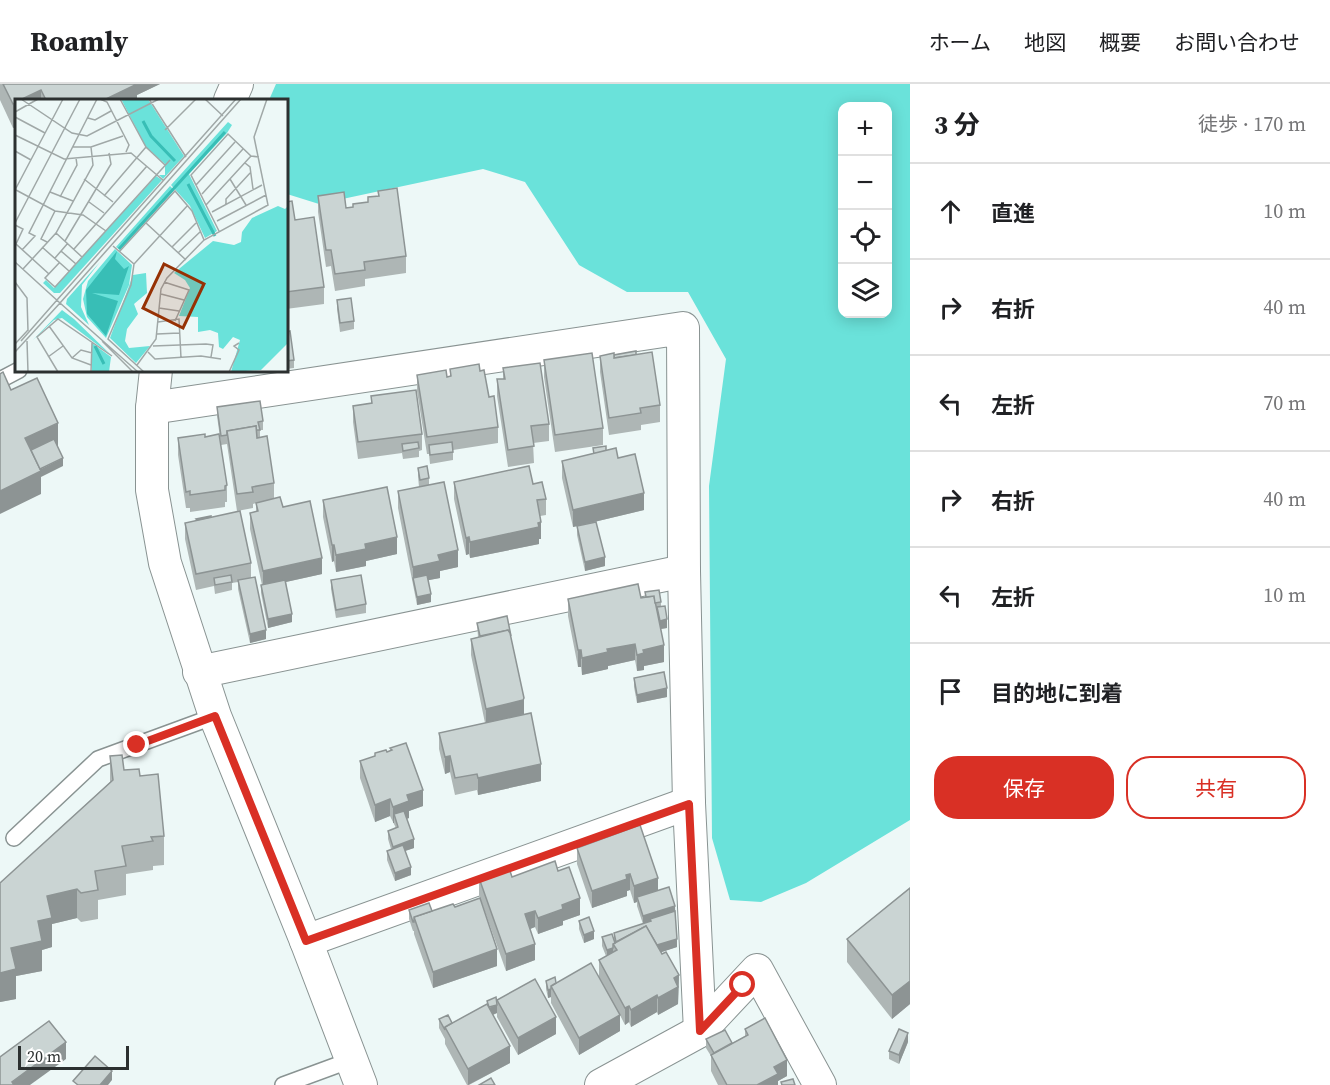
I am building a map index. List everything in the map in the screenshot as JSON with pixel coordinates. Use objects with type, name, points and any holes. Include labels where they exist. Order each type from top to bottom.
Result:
[{"type":"street","points":[[230,99],[237,84]]},
{"type":"street","points":[[152,408],[683,328],[684,571],[689,804],[700,1031]]},
{"type":"street","points":[[156,372],[152,408],[152,490],[165,563],[215,716],[306,941],[356,1073]]},
{"type":"street","points":[[199,672],[684,571]]},
{"type":"street","points":[[306,941],[689,804]]},
{"type":"street","points":[[601,1085],[700,1031],[758,970],[820,1085]]},
{"type":"lane","points":[[0,380],[15,372]]},
{"type":"lane","points":[[14,838],[98,759],[215,716]]},
{"type":"lane","points":[[283,1085],[356,1073]]},
{"type":"shaded area","points":[[276,84],[910,84],[910,820],[806,883],[761,902],[730,900],[712,838],[709,486],[726,359],[688,292],[627,292],[579,265],[525,182],[483,169],[319,204],[288,194],[288,99],[269,99]]},
{"type":"building","points":[[3,84],[137,84],[106,99],[46,99],[41,90],[22,99],[15,99],[13,104]]},
{"type":"building","points":[[397,188],[406,256],[364,262],[365,270],[335,274],[331,250],[326,250],[318,196],[344,192],[346,208],[353,207],[353,204],[368,202],[368,197],[379,196],[378,191]]},
{"type":"building","points":[[292,201],[295,220],[314,217],[324,287],[288,292],[288,202]]},
{"type":"building","points":[[351,298],[354,321],[340,323],[337,300]]},
{"type":"building","points":[[290,331],[294,360],[288,361],[288,332]]},
{"type":"building","points":[[636,351],[636,355],[614,358],[614,355]]},
{"type":"building","points":[[652,352],[660,405],[640,408],[641,413],[609,418],[600,356],[614,353],[614,358]]},
{"type":"building","points":[[592,353],[603,428],[555,435],[544,360]]},
{"type":"building","points":[[540,363],[549,424],[531,426],[534,446],[508,450],[497,379],[505,379],[503,368]]},
{"type":"building","points":[[479,364],[480,371],[484,370],[489,397],[494,396],[498,427],[427,437],[417,375],[446,370],[447,377],[451,376],[450,369]]},
{"type":"building","points":[[3,372],[11,390],[37,378],[58,423],[25,438],[41,471],[0,491],[0,374]]},
{"type":"building","points":[[416,390],[422,434],[358,442],[353,406],[372,403],[371,396]]},
{"type":"building","points":[[260,401],[263,421],[258,422],[260,430],[256,430],[256,426],[227,431],[227,435],[221,436],[217,407]]},
{"type":"building","points":[[256,426],[257,438],[267,436],[274,483],[252,487],[253,492],[237,494],[227,431]]},
{"type":"building","points":[[205,434],[205,437],[219,434],[227,485],[225,490],[190,495],[190,491],[186,492],[178,438]]},
{"type":"building","points":[[54,439],[63,458],[40,469],[31,450]]},
{"type":"building","points":[[418,442],[419,448],[403,451],[402,444]]},
{"type":"building","points":[[452,442],[453,452],[430,455],[429,445]]},
{"type":"building","points":[[606,446],[606,451],[594,454],[593,448]]},
{"type":"building","points":[[616,448],[618,458],[635,454],[644,493],[573,510],[562,461]]},
{"type":"building","points":[[427,466],[429,478],[420,480],[418,468]]},
{"type":"building","points":[[529,466],[533,484],[542,482],[546,499],[537,500],[541,522],[538,523],[539,527],[470,542],[469,537],[466,538],[454,482]]},
{"type":"building","points":[[444,482],[458,550],[438,555],[440,561],[413,567],[398,491]]},
{"type":"building","points":[[387,487],[397,537],[365,544],[366,549],[336,555],[323,500]]},
{"type":"building","points":[[280,497],[283,507],[310,501],[322,558],[263,571],[250,513],[258,511],[256,503]]},
{"type":"building","points":[[240,511],[251,563],[196,574],[185,523]]},
{"type":"building","points":[[596,522],[605,557],[585,562],[577,526]]},
{"type":"building","points":[[231,575],[232,582],[215,585],[214,578]]},
{"type":"building","points":[[361,575],[366,604],[336,610],[331,580]]},
{"type":"building","points":[[427,575],[431,594],[417,597],[413,578]]},
{"type":"building","points":[[255,577],[266,630],[250,634],[238,580]]},
{"type":"building","points":[[285,580],[292,614],[268,619],[261,585]]},
{"type":"building","points":[[638,584],[641,598],[654,596],[664,645],[643,650],[644,653],[637,655],[635,644],[607,649],[608,652],[582,658],[581,650],[578,650],[568,599]]},
{"type":"building","points":[[659,590],[661,602],[655,603],[654,596],[646,597],[645,592]]},
{"type":"building","points":[[665,606],[667,619],[660,621],[657,607]]},
{"type":"building","points":[[507,616],[511,636],[508,630],[480,636],[477,623]]},
{"type":"building","points":[[508,630],[524,698],[486,709],[471,639]]},
{"type":"building","points":[[664,672],[667,688],[637,695],[634,678]]},
{"type":"building","points":[[531,713],[541,764],[478,778],[477,774],[455,778],[450,756],[445,757],[439,733]]},
{"type":"building","points":[[406,743],[423,790],[407,795],[409,801],[393,807],[390,799],[375,805],[360,761],[375,756],[375,753],[386,750],[387,752],[392,750],[390,748]]},
{"type":"building","points":[[122,755],[124,770],[139,769],[140,776],[158,774],[164,836],[151,837],[153,841],[122,846],[126,866],[95,871],[98,890],[81,893],[77,889],[47,896],[52,918],[38,921],[42,941],[11,948],[16,969],[0,973],[0,883],[113,780],[110,756]]},
{"type":"building","points":[[404,811],[414,839],[393,847],[388,831],[398,827],[394,814]]},
{"type":"building","points":[[640,825],[658,878],[634,886],[630,874],[626,875],[627,879],[592,891],[577,848]]},
{"type":"building","points":[[403,845],[411,867],[395,873],[387,851]]},
{"type":"building","points":[[555,861],[558,871],[569,867],[580,898],[562,905],[563,909],[538,918],[535,911],[525,914],[535,944],[506,954],[479,878],[509,868],[512,877]]},
{"type":"building","points":[[669,887],[675,906],[643,916],[637,897]]},
{"type":"building","points":[[910,888],[910,981],[892,995],[847,939]]},
{"type":"building","points":[[480,898],[497,949],[433,972],[414,917]]},
{"type":"building","points":[[429,903],[432,911],[414,917],[413,922],[409,910]]},
{"type":"building","points":[[675,911],[677,939],[657,945],[646,926],[616,942],[614,933]]},
{"type":"building","points":[[589,917],[594,931],[584,935],[579,921]]},
{"type":"building","points":[[646,926],[662,954],[666,952],[679,975],[674,978],[678,987],[658,998],[657,995],[631,1010],[629,1006],[625,1008],[599,960],[617,950],[613,944]]},
{"type":"building","points":[[612,934],[615,943],[613,948],[607,950],[602,937]]},
{"type":"building","points":[[591,963],[620,1015],[579,1038],[551,986]]},
{"type":"building","points":[[555,977],[556,983],[548,990],[546,981]]},
{"type":"building","points":[[535,979],[556,1017],[518,1038],[497,1000]]},
{"type":"building","points":[[496,997],[497,1005],[489,1007],[487,1001]]},
{"type":"building","points":[[487,1004],[510,1046],[468,1069],[445,1027]]},
{"type":"building","points":[[448,1015],[452,1023],[445,1027],[445,1030],[439,1019]]},
{"type":"building","points":[[765,1018],[787,1060],[774,1067],[778,1074],[757,1085],[727,1085],[711,1055],[748,1035],[745,1029]]},
{"type":"building","points":[[49,1021],[66,1042],[12,1082],[14,1085],[0,1085],[0,1057]]},
{"type":"building","points":[[899,1029],[908,1033],[899,1055],[889,1051]]},
{"type":"building","points":[[725,1030],[732,1043],[714,1053],[706,1039]]},
{"type":"building","points":[[95,1056],[112,1071],[100,1085],[78,1085],[73,1081]]},
{"type":"building","points":[[491,1078],[495,1085],[479,1085]]},
{"type":"building","points":[[793,1079],[795,1085],[782,1085],[781,1082]]},
{"type":"route","points":[[137,745],[215,716],[306,941],[689,804],[700,1031],[743,985]]}]
